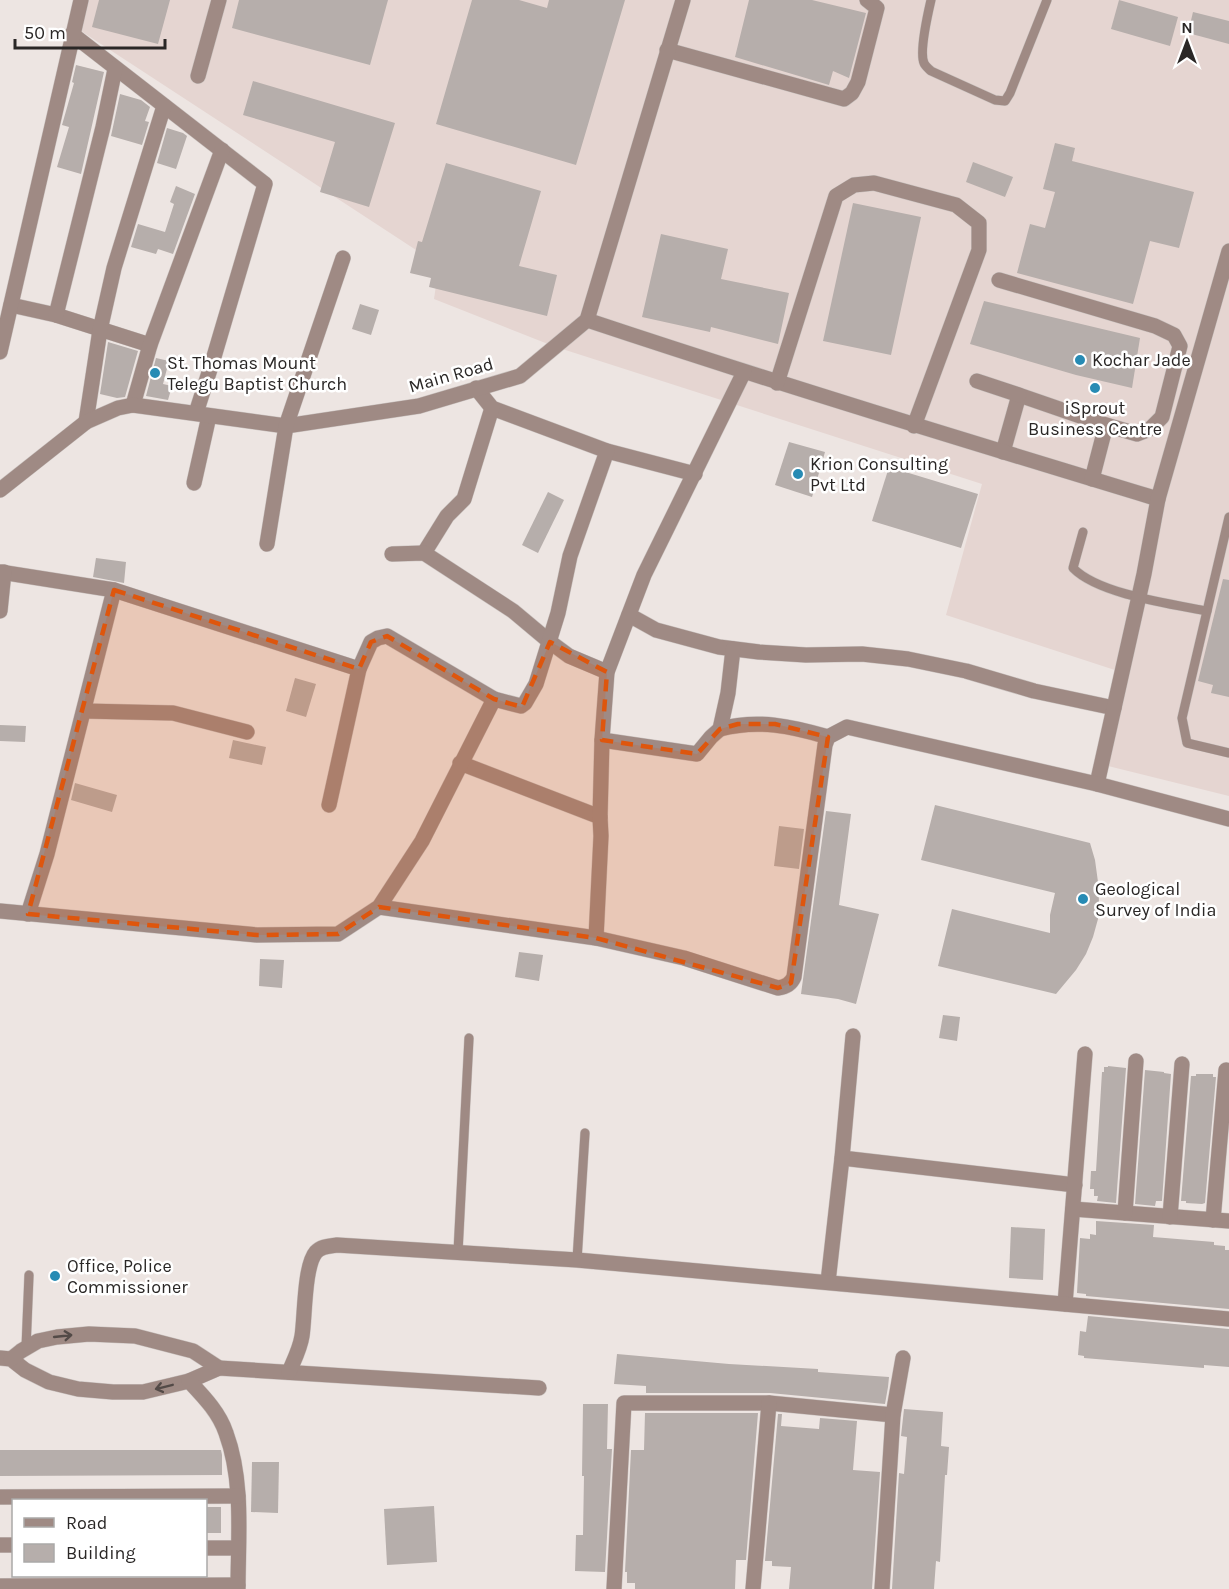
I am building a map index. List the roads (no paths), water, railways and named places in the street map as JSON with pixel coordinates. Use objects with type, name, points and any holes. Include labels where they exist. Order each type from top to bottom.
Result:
[{"type":"street","points":[[0,352],[81,0]]},
{"type":"street","points":[[198,76],[219,0]]},
{"type":"street","points":[[682,0],[586,320],[914,426],[1158,500]]},
{"type":"street","points":[[667,50],[844,99],[852,93],[858,82],[877,8],[867,0]]},
{"type":"street","points":[[72,34],[265,184],[213,360],[202,414],[194,483]]},
{"type":"street","points":[[56,315],[103,127],[115,69]]},
{"type":"street","points":[[86,422],[100,330],[114,268],[164,106]]},
{"type":"street","points":[[133,405],[150,345],[222,150]]},
{"type":"street","points":[[777,382],[836,196],[854,185],[874,183],[956,205],[980,223],[979,250],[914,426]]},
{"type":"street","points":[[1097,784],[1158,500],[1229,251]]},
{"type":"street","points":[[267,544],[286,426],[343,258]]},
{"type":"street","points":[[976,381],[1137,434],[1150,429],[1162,417],[1180,346],[1174,335],[1155,326],[999,280]]},
{"type":"street","points":[[11,305],[56,315],[150,345]]},
{"type":"street","name":"Main Road","points":[[0,490],[86,422],[118,408],[133,405],[286,426],[419,406],[520,376],[586,320]]},
{"type":"street","points":[[596,938],[602,836],[600,817],[602,740],[607,672],[644,575],[744,372]]},
{"type":"street","points":[[476,388],[492,408],[607,451],[695,474]]},
{"type":"street","points":[[1003,452],[1019,395]]},
{"type":"street","points":[[423,553],[447,516],[464,499],[492,408]]},
{"type":"street","points":[[1092,479],[1106,425]]},
{"type":"street","points":[[329,806],[359,669],[371,642],[378,638],[387,636],[494,699],[518,706],[525,703],[536,684],[558,613],[570,556],[607,451]]},
{"type":"street","points":[[392,554],[423,553],[513,611],[569,656],[607,672]]},
{"type":"street","points":[[0,611],[2,572],[114,590],[359,669]]},
{"type":"street","points":[[28,914],[47,854],[114,590]]},
{"type":"street","points":[[629,615],[656,630],[719,647],[806,655],[862,654],[908,659],[966,671],[1034,691],[1114,708]]},
{"type":"street","points":[[720,729],[728,693],[733,649]]},
{"type":"street","points":[[0,911],[257,935],[338,934],[379,908],[422,841],[494,699]]},
{"type":"street","points":[[84,711],[173,713],[247,732]]},
{"type":"street","points":[[602,740],[697,754],[720,729],[738,724],[775,724],[828,737]]},
{"type":"street","points":[[379,908],[596,938],[684,958],[778,988],[785,987],[794,977],[825,744],[828,737],[847,727],[1097,784],[1229,819]]},
{"type":"street","points":[[460,763],[600,817]]},
{"type":"street","points":[[828,1282],[853,1036]]},
{"type":"street","points":[[1065,1304],[1085,1053]]},
{"type":"street","points":[[1125,1214],[1136,1061]]},
{"type":"street","points":[[1170,1217],[1182,1064]]},
{"type":"street","points":[[1213,1220],[1226,1070]]},
{"type":"street","points":[[842,1158],[1075,1185]]},
{"type":"street","points":[[1073,1209],[1229,1221]]},
{"type":"street","points":[[289,1372],[302,1338],[310,1266],[316,1251],[326,1246],[338,1245],[577,1260],[1229,1319]]},
{"type":"street","points":[[5,1359],[38,1341],[89,1334],[135,1336],[193,1351],[219,1368]]},
{"type":"street","points":[[882,1589],[893,1415],[903,1358]]},
{"type":"street","points":[[5,1359],[49,1382],[78,1389],[143,1392],[189,1381],[219,1368],[539,1388]]},
{"type":"street","points":[[0,1586],[238,1587],[238,1496],[235,1467],[226,1431],[211,1405],[189,1381]]},
{"type":"street","points":[[614,1589],[624,1403],[769,1403],[893,1415]]},
{"type":"street","points":[[753,1589],[769,1403]]},
{"type":"street","points":[[0,1497],[238,1496]]},
{"type":"street","points":[[207,1548],[238,1548]]},
{"type":"lane","points":[[931,0],[923,48],[924,64],[931,70],[995,100],[1005,101],[1047,0]]},
{"type":"lane","points":[[1229,517],[1182,718],[1187,743],[1229,753]]},
{"type":"lane","points":[[1083,532],[1073,568],[1081,576],[1094,583],[1139,597],[1207,611]]},
{"type":"lane","points":[[458,1252],[469,1038]]},
{"type":"lane","points":[[577,1260],[585,1133]]},
{"type":"lane","points":[[26,1348],[29,1275]]},
{"type":"place","name":"Kochar Jade","points":[[1080,360]]},
{"type":"place","name":"St. Thomas Mount Telegu Baptist Church","points":[[155,373]]},
{"type":"place","name":"iSprout Business Centre","points":[[1095,388]]},
{"type":"place","name":"Krion Consulting Pvt Ltd","points":[[798,474]]},
{"type":"place","name":"Geological Survey of India","points":[[1083,899]]},
{"type":"place","name":"Office, Police Commissioner","points":[[55,1276]]}]
